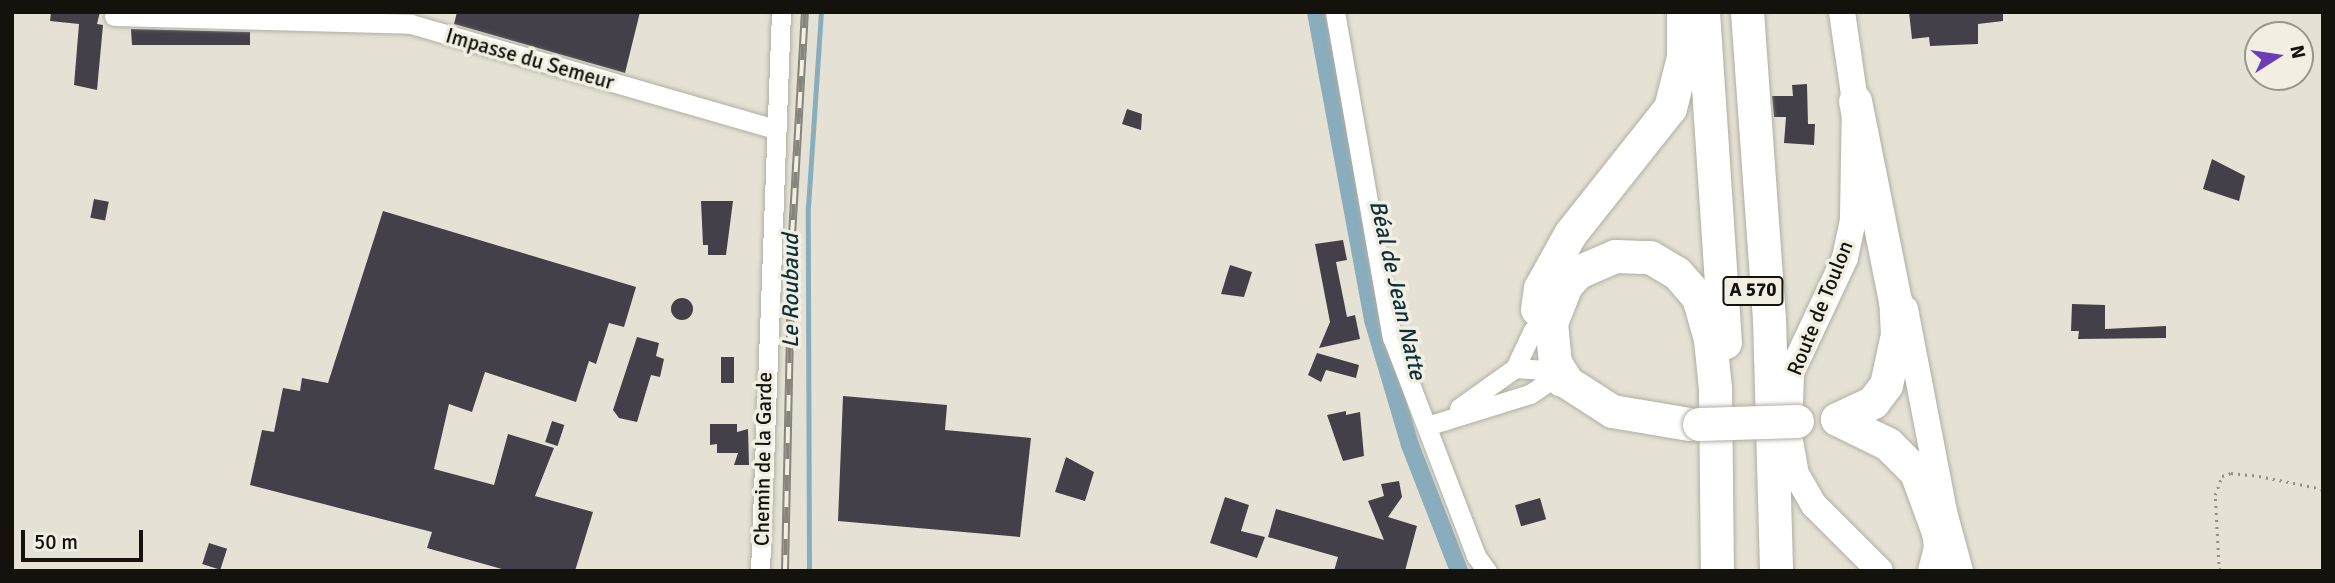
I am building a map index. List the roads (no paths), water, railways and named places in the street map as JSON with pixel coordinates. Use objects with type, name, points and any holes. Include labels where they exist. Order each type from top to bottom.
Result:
[{"type":"highway","points":[[1684,12],[1683,57],[1670,108],[1558,253],[1540,288],[1533,330],[1540,373],[1567,409],[1600,425],[1617,429],[1837,419],[1875,425],[1904,443],[1933,480],[1942,502]]},
{"type":"highway","name":"A 570","points":[[1703,12],[1724,328],[1730,571]]},
{"type":"highway","name":"A 570","points":[[1733,12],[1758,391],[1760,571]]},
{"type":"highway","points":[[1746,12],[1769,318],[1776,571]]},
{"type":"highway","points":[[1837,419],[1873,402],[1886,385],[1897,334],[1895,301],[1855,101]]},
{"type":"highway","points":[[1540,373],[1551,323],[1566,285],[1578,272],[1595,262],[1633,255],[1665,264],[1688,283],[1706,318],[1713,376],[1717,571]]},
{"type":"highway","points":[[1540,373],[1612,411],[1694,424]]},
{"type":"highway","points":[[1837,419],[1888,444],[1916,472],[1938,532],[1940,547],[1934,571]]},
{"type":"main road","name":"Route de Toulon","points":[[1843,12],[1855,101],[1856,176],[1850,240],[1791,373],[1788,435],[1796,474],[1814,505],[1880,571]]},
{"type":"main road","name":"Route de Toulon","points":[[1843,12],[1942,502],[1960,571]]},
{"type":"street","name":"Chemin de la Garde","points":[[760,571],[780,12]]},
{"type":"street","points":[[1335,12],[1392,337],[1476,556],[1487,571]]},
{"type":"street","name":"Impasse du Semeur","points":[[114,16],[411,24],[774,129]]},
{"type":"street","points":[[1427,426],[1540,373]]},
{"type":"street","points":[[1427,426],[1540,373]]},
{"type":"waterway","name":"Le Roubaud","points":[[809,571],[808,207],[821,12]]},
{"type":"waterway","name":"Béal de Jean Natte","points":[[1316,12],[1373,320],[1410,445],[1459,571]]},
{"type":"railway","points":[[785,571],[792,236],[805,12]]}]
